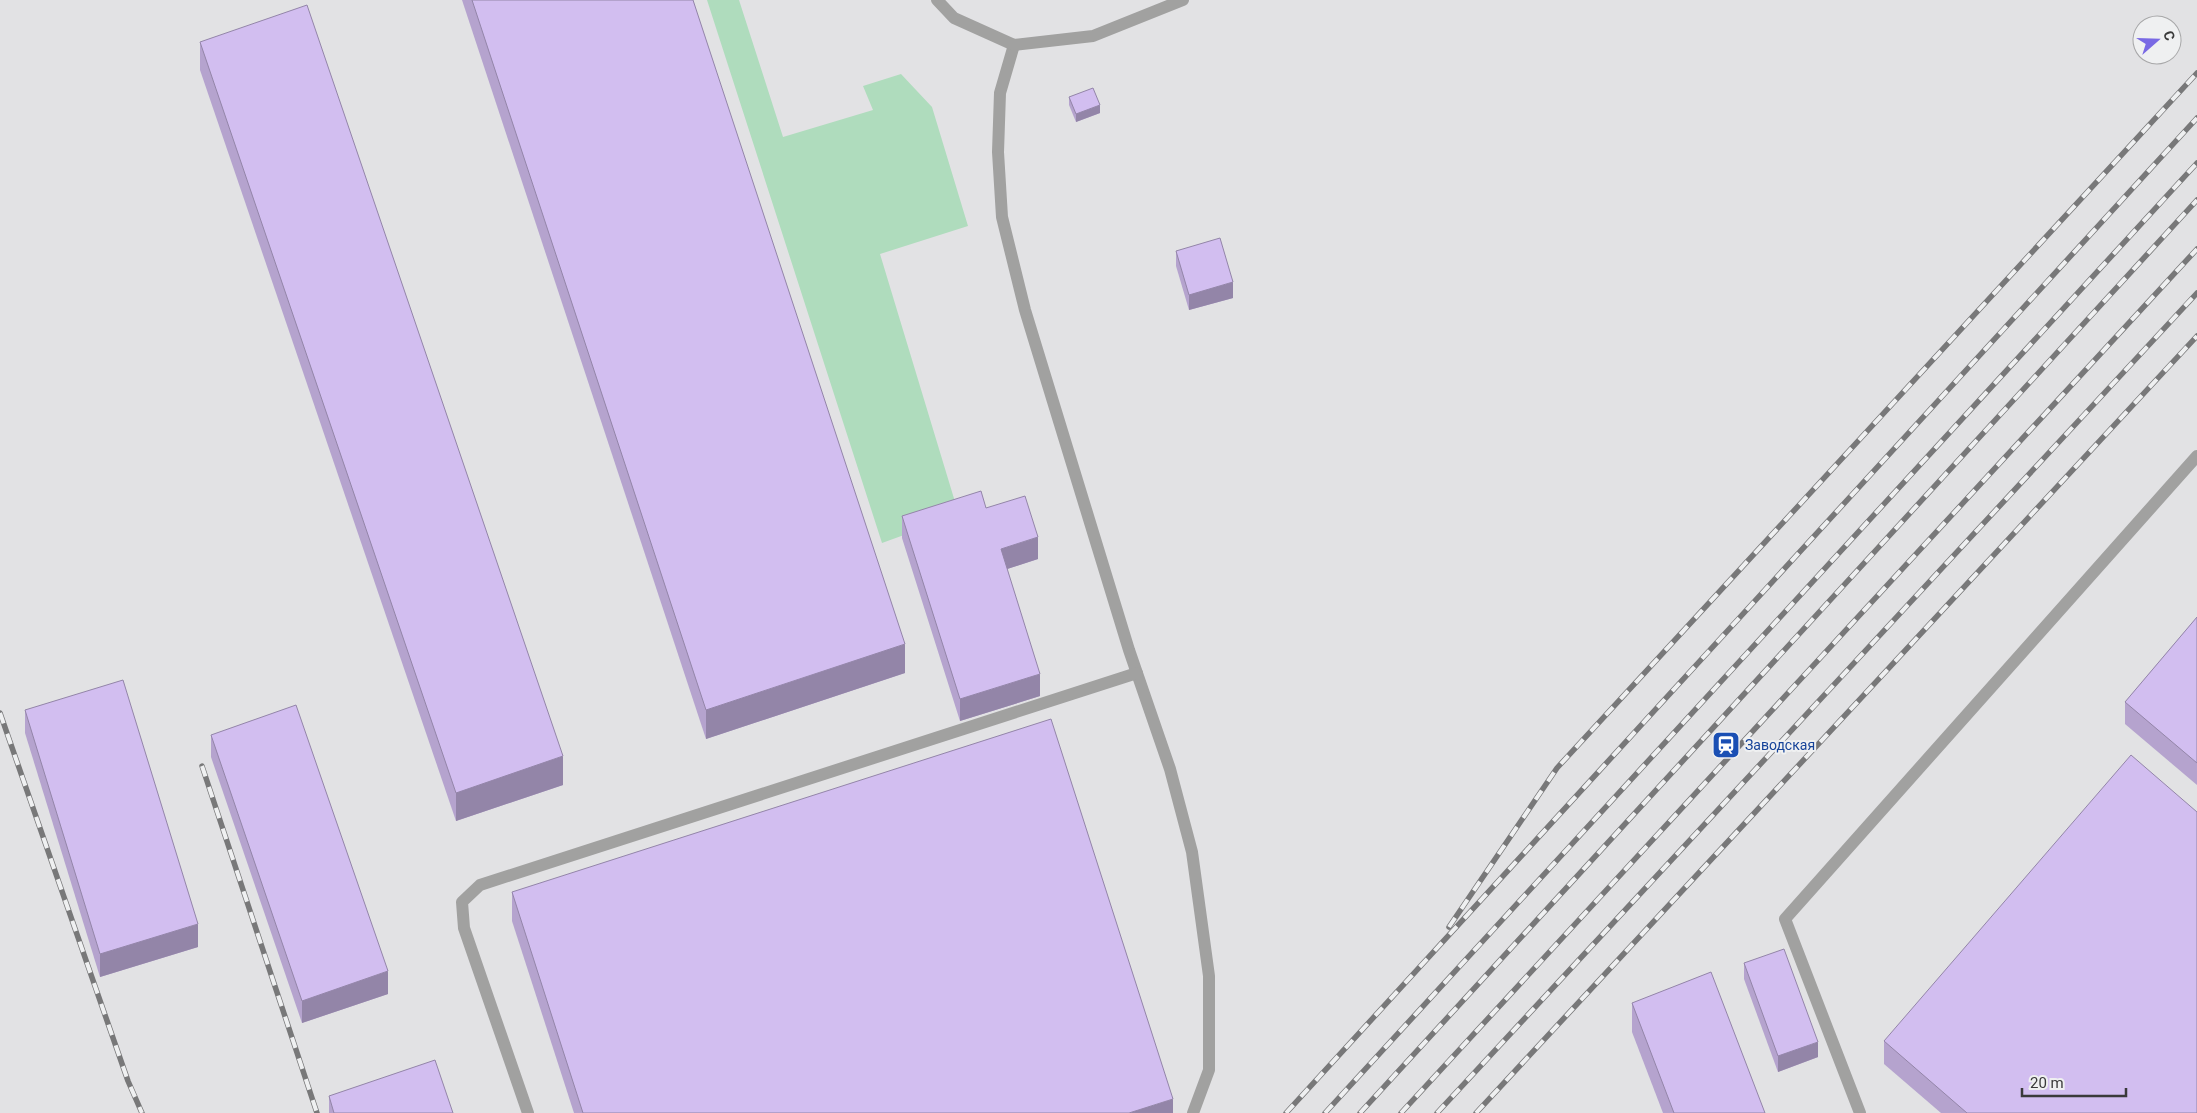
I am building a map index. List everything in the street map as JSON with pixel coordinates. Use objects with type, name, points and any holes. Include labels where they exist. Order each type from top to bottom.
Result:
[{"type":"street","points":[[937,0],[954,18],[1014,45],[1093,36],[1183,0]]},
{"type":"street","points":[[1014,45],[1000,93],[998,152],[1002,218],[1025,310],[1137,673],[1170,769],[1192,852],[1209,976],[1210,1070],[1193,1113]]},
{"type":"street","points":[[1860,1113],[1785,919],[2197,456]]},
{"type":"street","points":[[528,1113],[464,928],[462,902],[480,885],[1137,673]]},
{"type":"green space","points":[[707,0],[739,0],[783,137],[873,110],[863,86],[901,74],[932,107],[968,226],[880,254],[959,515],[882,543]]},
{"type":"building","points":[[472,0],[693,0],[905,644],[706,710]]},
{"type":"building","points":[[307,5],[563,756],[456,793],[200,42]]},
{"type":"building","points":[[1093,88],[1100,105],[1076,114],[1069,97]]},
{"type":"building","points":[[1220,238],[1233,282],[1189,295],[1176,251]]},
{"type":"building","points":[[981,491],[986,508],[1025,496],[1038,537],[1001,549],[1040,674],[960,699],[902,516]]},
{"type":"building","points":[[2197,617],[2197,763],[2125,702]]},
{"type":"building","points":[[123,680],[198,924],[100,954],[25,710]]},
{"type":"building","points":[[296,705],[388,971],[302,1001],[211,735]]},
{"type":"building","points":[[1051,719],[1173,1099],[1129,1113],[583,1113],[512,892]]},
{"type":"building","points":[[2131,755],[2197,812],[2197,1113],[1967,1113],[1884,1041]]},
{"type":"building","points":[[1784,949],[1818,1042],[1778,1056],[1744,963]]},
{"type":"building","points":[[1711,972],[1765,1113],[1674,1113],[1632,1003]]},
{"type":"building","points":[[435,1060],[453,1113],[334,1113],[329,1096]]},
{"type":"railway","points":[[1449,927],[1557,768],[2197,73]]},
{"type":"railway","points":[[1286,1113],[2197,118]]},
{"type":"railway","points":[[1325,1113],[2197,163]]},
{"type":"railway","points":[[1360,1113],[2197,200]]},
{"type":"railway","points":[[1401,1113],[2197,249]]},
{"type":"railway","points":[[1437,1113],[2197,293]]},
{"type":"railway","points":[[1476,1113],[2197,336]]},
{"type":"railway","points":[[0,713],[128,1081],[142,1113]]},
{"type":"railway","points":[[202,766],[317,1113]]},
{"type":"place","name":"Заводская","points":[[1726,745]]}]
